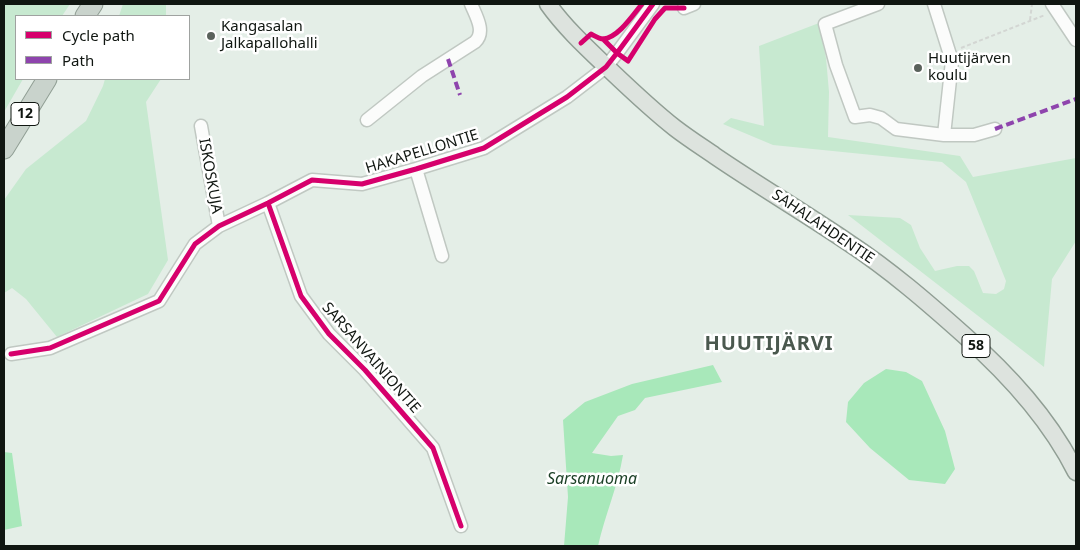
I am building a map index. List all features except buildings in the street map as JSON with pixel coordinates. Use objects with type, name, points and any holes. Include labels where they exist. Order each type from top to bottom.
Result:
[{"type":"highway","points":[[86,15],[93,4]]},
{"type":"highway","name":"12","points":[[4,149],[46,80]]},
{"type":"main road","name":"SAHALAHDENTIE","points":[[548,4],[581,43],[641,100],[676,129],[738,172],[850,244],[941,314],[1002,371],[1025,396],[1052,431],[1076,472]]},
{"type":"street","points":[[368,120],[422,76],[480,38],[480,28],[471,4]]},
{"type":"street","name":"HAKAPELLONTIE","points":[[10,354],[50,348],[159,301],[195,244],[219,226],[312,180],[362,184],[484,148],[567,97],[606,66],[653,4]]},
{"type":"street","points":[[878,4],[825,24],[836,65],[854,117],[876,116],[896,129],[944,135],[974,135],[995,129]]},
{"type":"street","points":[[934,4],[952,62],[944,135]]},
{"type":"street","points":[[1054,7],[1076,40]]},
{"type":"street","name":"ISKOSKUJA","points":[[201,126],[219,226]]},
{"type":"street","points":[[416,169],[442,256]]},
{"type":"street","name":"SARSANVAINIONTIE","points":[[268,203],[301,296],[329,334],[365,370],[433,448],[461,526]]},
{"type":"path","points":[[1030,20],[1032,4]]},
{"type":"path","points":[[950,52],[1030,20],[1054,7]]},
{"type":"shaded area","points":[[4,4],[70,4],[63,15],[15,15],[15,80],[22,80],[4,112]]},
{"type":"shaded area","points":[[123,4],[166,4],[166,15],[119,15]]},
{"type":"shaded area","points":[[819,23],[826,58],[829,92],[828,137],[960,156],[973,177],[1076,158],[1076,241],[1052,279],[1044,367],[848,215],[900,218],[911,225],[920,248],[935,271],[957,266],[969,266],[974,271],[983,293],[996,294],[1004,289],[1006,281],[966,182],[942,162],[773,145],[723,124],[731,118],[764,126],[759,46]]},
{"type":"shaded area","points":[[105,80],[160,80],[146,102],[168,260],[148,294],[57,337],[26,299],[12,288],[4,293],[4,200],[26,169],[86,121]]},
{"type":"water","name":"Sarsanuoma","points":[[713,365],[722,382],[645,398],[635,410],[618,416],[592,453],[611,456],[623,455],[598,546],[564,546],[568,497],[563,420],[585,402],[632,384]]},
{"type":"water","points":[[886,369],[906,372],[922,381],[945,431],[955,469],[945,484],[909,480],[870,448],[846,422],[848,402],[864,383]]},
{"type":"water","points":[[4,452],[12,453],[22,526],[4,530]]},
{"type":"marked path","points":[[448,59],[460,95]]},
{"type":"marked path","points":[[995,129],[1076,99]]},
{"type":"cycle path","points":[[581,43],[591,34],[603,39],[614,35],[642,4]]},
{"type":"cycle path","points":[[11,354],[50,348],[159,301],[195,244],[219,226],[312,180],[362,184],[484,148],[567,97],[606,67],[653,4]]},
{"type":"cycle path","points":[[603,39],[628,61],[655,19],[665,8],[684,8]]},
{"type":"cycle path","points":[[268,203],[301,296],[329,334],[365,370],[433,448],[461,526]]},
{"type":"place","name":"Kangasalan Jalkapallohalli","points":[[211,36]]},
{"type":"place","name":"Huutijärven koulu","points":[[918,68]]},
{"type":"district","name":"HUUTIJÄRVI","points":[[769,344]]}]
